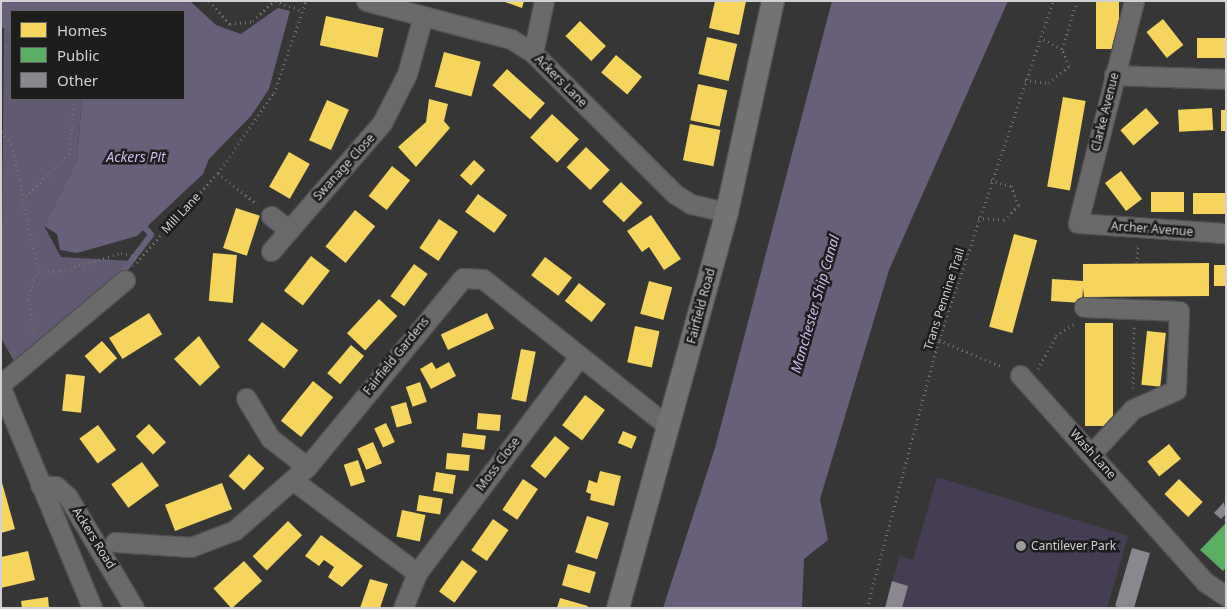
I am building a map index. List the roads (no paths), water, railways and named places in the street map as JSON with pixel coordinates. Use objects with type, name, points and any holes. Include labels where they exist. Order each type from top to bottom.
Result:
[{"type":"main road","name":"Fairfield Road","points":[[618,608],[726,212],[773,1]]},
{"type":"street","name":"Ackers Lane","points":[[366,1],[510,38],[533,53],[675,194],[691,204],[726,212]]},
{"type":"street","points":[[533,53],[544,1]]},
{"type":"street","name":"Clarke Avenue","points":[[1078,223],[1134,1]]},
{"type":"street","name":"Swanage Close","points":[[271,251],[382,123],[407,74],[423,16]]},
{"type":"street","points":[[1114,75],[1226,79]]},
{"type":"street","points":[[271,216],[289,230]]},
{"type":"street","name":"Archer Avenue","points":[[1078,223],[1226,234]]},
{"type":"street","name":"Fairfield Gardens","points":[[116,542],[191,547],[234,530],[294,481],[307,467],[463,278],[483,280],[668,426]]},
{"type":"street","points":[[1,386],[125,280]]},
{"type":"street","points":[[1084,307],[1180,311],[1176,390],[1133,409],[1092,453]]},
{"type":"street","name":"Moss Close","points":[[403,608],[417,573],[580,356]]},
{"type":"street","name":"Wash Lane","points":[[1025,380],[1205,582],[1226,596]]},
{"type":"street","name":"Ackers Road","points":[[1,386],[40,485],[75,557],[92,608]]},
{"type":"street","points":[[246,398],[270,438],[307,467]]},
{"type":"street","points":[[294,481],[417,573]]},
{"type":"street","name":"Ackers Road","points":[[40,485],[64,491],[134,608]]},
{"type":"water","name":"Ackers Pit","points":[[1,1],[190,1],[216,25],[241,34],[278,8],[290,11],[269,89],[251,116],[209,159],[203,174],[137,236],[77,253],[60,250],[57,234],[44,226],[77,160],[82,100],[185,100],[185,10],[10,10],[10,31],[1,27]]},
{"type":"water","name":"Manchester Ship Canal","points":[[832,1],[1008,1],[889,270],[820,499],[828,540],[804,559],[802,608],[663,608],[715,448]]},
{"type":"waterway","points":[[120,276],[151,235],[145,228]]},
{"type":"place","name":"Cantilever Park","points":[[1021,546]]}]
